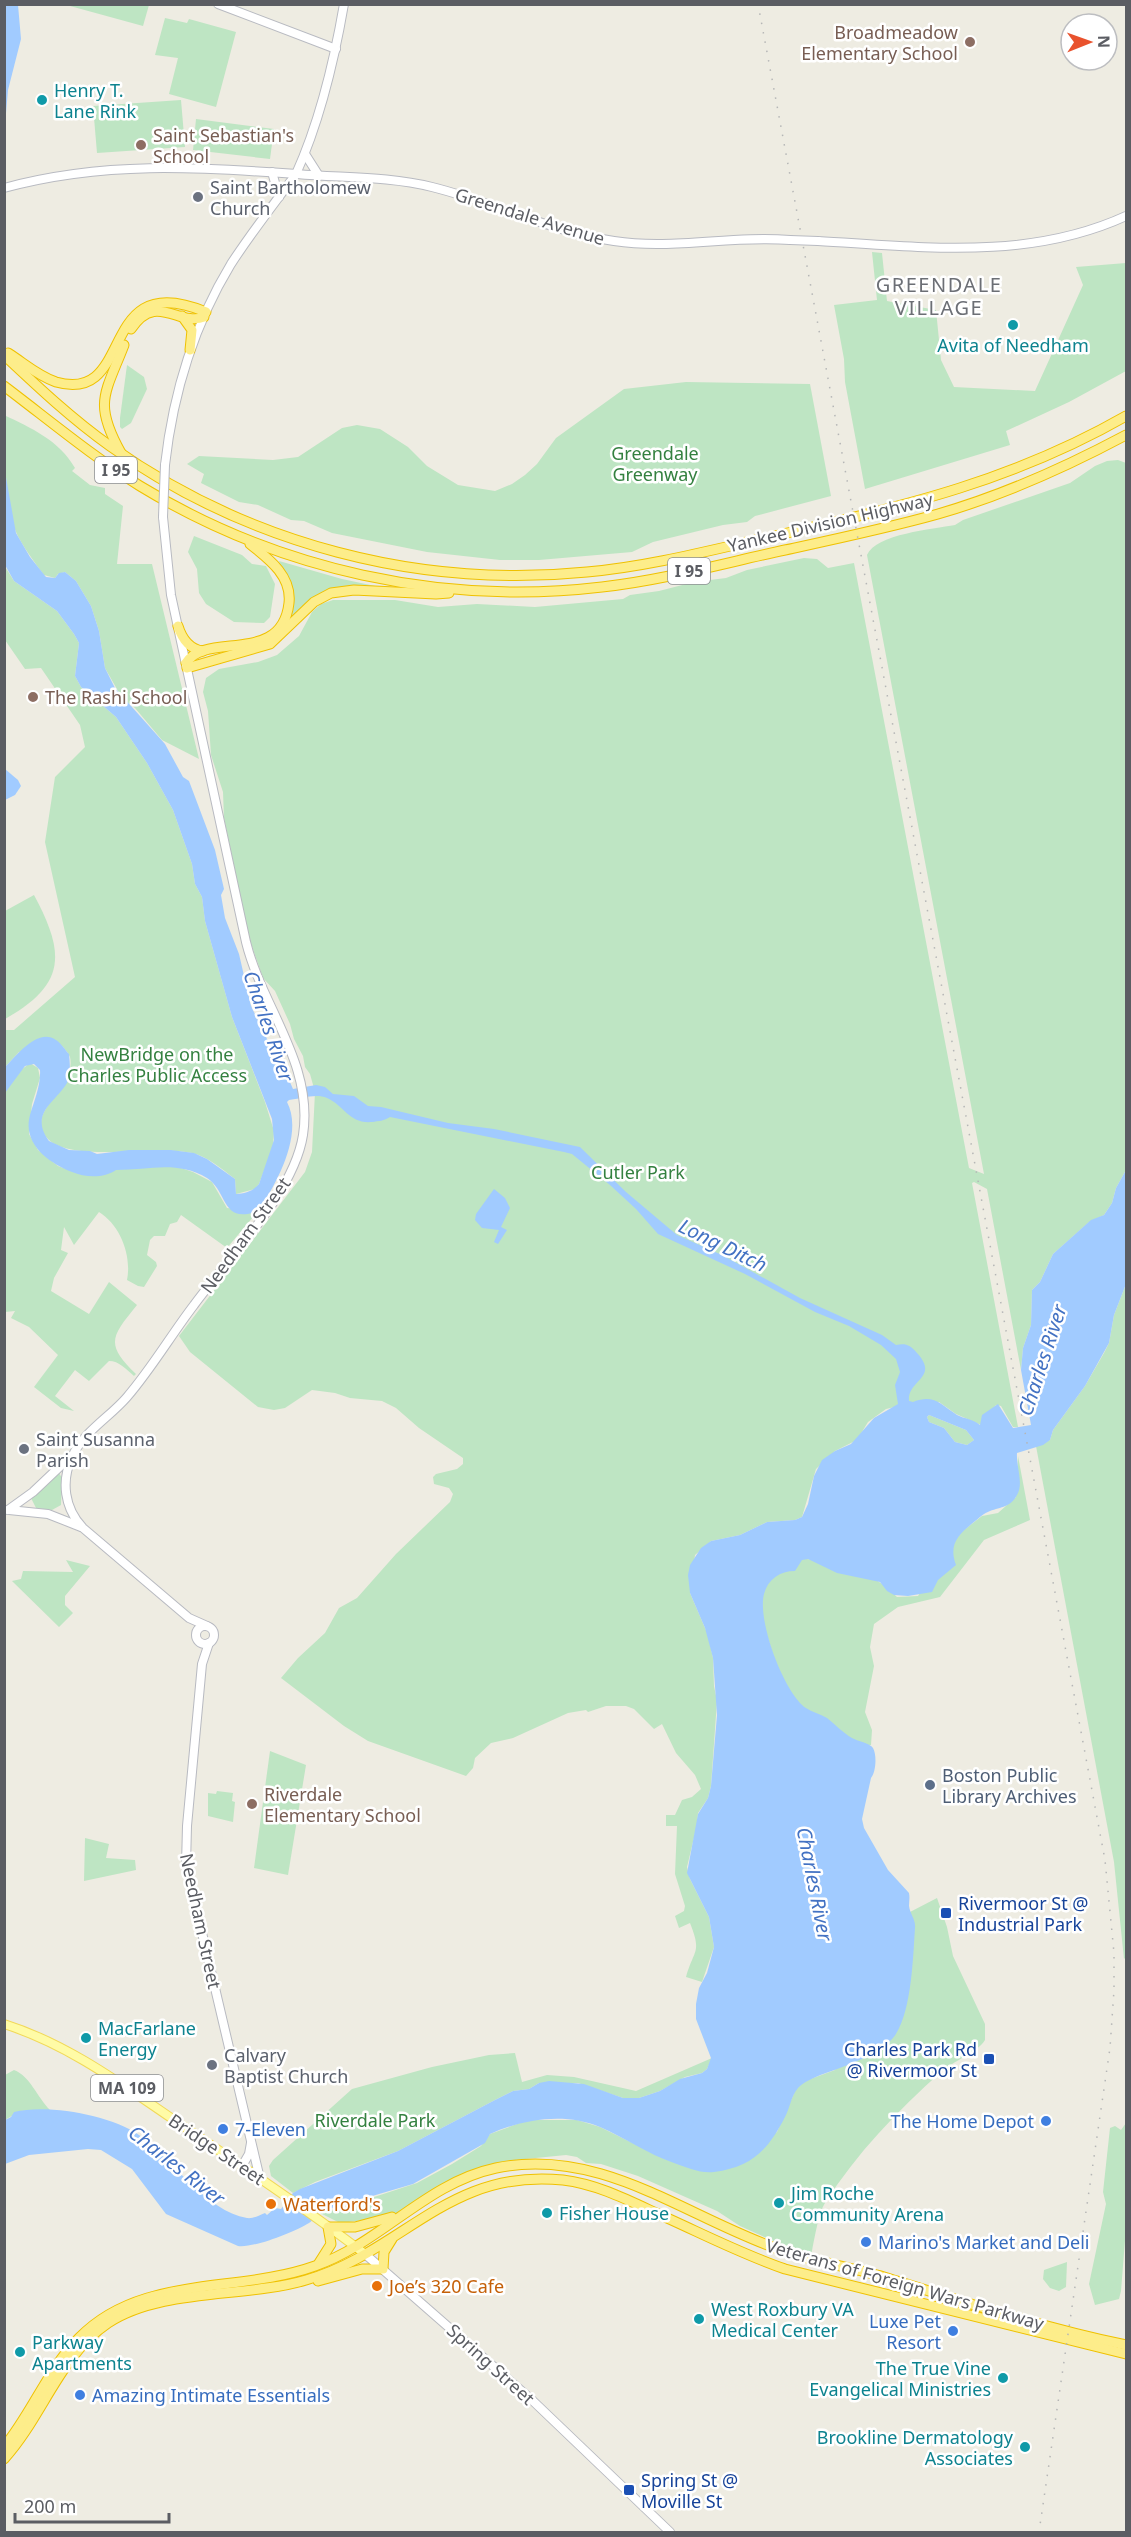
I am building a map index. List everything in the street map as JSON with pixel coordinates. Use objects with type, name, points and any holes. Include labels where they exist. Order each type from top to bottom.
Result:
[{"type":"highway","points":[[4,353],[50,379],[66,383],[78,382],[92,378],[105,367],[128,322],[143,309],[156,303],[171,302],[205,314]]},
{"type":"highway","points":[[122,454],[107,425],[104,405],[128,336],[137,321],[148,314],[161,311],[191,318],[205,314]]},
{"type":"highway","points":[[178,314],[187,320],[192,330],[190,350]]},
{"type":"highway","name":"Yankee Division Highway","points":[[4,353],[62,409],[122,454],[178,488],[228,513],[324,549],[425,570],[490,575],[546,575],[638,565],[913,504],[1019,468],[1071,445],[1126,416]]},
{"type":"highway","name":"Yankee Division Highway","points":[[4,386],[92,453],[139,484],[180,508],[238,536],[293,556],[356,574],[412,585],[469,591],[554,591],[628,584],[876,530],[940,513],[1011,489],[1063,467],[1126,435]]},
{"type":"highway","points":[[186,666],[194,654],[263,640],[278,628],[288,611],[288,590],[279,570],[271,560],[238,536]]},
{"type":"highway","points":[[186,666],[270,644],[314,602],[331,593],[354,590],[436,594],[469,591]]},
{"type":"highway","points":[[177,627],[190,646],[205,651]]},
{"type":"highway","name":"Veterans of Foreign Wars Parkway","points":[[4,2447],[24,2421],[70,2347],[92,2326],[115,2310],[153,2296],[270,2278],[317,2265],[355,2246],[441,2188],[485,2171],[530,2164],[572,2166],[613,2176],[748,2237],[790,2253],[878,2275],[981,2308],[1126,2345]]},
{"type":"highway","points":[[570,2181],[572,2166]]},
{"type":"highway","name":"Veterans of Foreign Wars Parkway","points":[[4,2459],[28,2427],[74,2355],[88,2340],[112,2321],[134,2310],[162,2301],[286,2285],[329,2272],[365,2254],[445,2204],[479,2189],[524,2180],[570,2181],[614,2193],[785,2269],[1126,2354]]},
{"type":"highway","points":[[317,2265],[331,2244],[328,2227],[360,2226],[402,2213]]},
{"type":"highway","points":[[286,2285],[322,2281],[363,2269],[383,2269],[384,2250],[396,2234]]},
{"type":"main road","points":[[218,4],[336,49]]},
{"type":"main road","name":"Needham Street","points":[[207,1626],[189,1618],[83,1528],[72,1514],[66,1487],[74,1454],[86,1437],[132,1390],[286,1184],[302,1143],[304,1103],[301,1081],[292,1054],[257,978],[248,949],[177,627],[166,562],[163,517],[165,465],[175,401],[190,350],[205,314],[236,257],[296,174],[305,154],[326,89],[344,4]]},
{"type":"main road","points":[[305,154],[319,176]]},
{"type":"main road","name":"Greendale Avenue","points":[[4,188],[78,173],[129,168],[208,167],[404,181],[582,234],[621,242],[663,245],[790,240],[962,249],[1006,248],[1064,238],[1126,216]]},
{"type":"main road","points":[[272,172],[279,197]]},
{"type":"main road","points":[[6,1511],[33,1492],[74,1454]]},
{"type":"main road","points":[[6,1511],[72,1514]]},
{"type":"main road","points":[[45,1513],[83,1528]]},
{"type":"main road","name":"Needham Street","points":[[189,1618],[197,1632]]},
{"type":"main road","points":[[202,1626],[207,1626],[214,1634],[209,1643],[199,1641],[197,1632],[202,1626]]},
{"type":"main road","name":"Needham Street","points":[[199,1641],[202,1664],[185,1861],[260,2179]]},
{"type":"main road","name":"Needham Street","points":[[202,1664],[209,1643]]},
{"type":"main road","name":"Bridge Street","points":[[4,2024],[87,2062],[301,2208]]},
{"type":"main road","points":[[242,2166],[250,2152],[251,2139]]},
{"type":"main road","name":"Spring Street","points":[[301,2208],[383,2269],[533,2401],[670,2532]]},
{"type":"green space","points":[[70,4],[149,5],[143,26],[70,6]]},
{"type":"green space","points":[[165,18],[187,23],[189,19],[236,32],[216,107],[169,94],[178,58],[155,55]]},
{"type":"green space","points":[[181,100],[185,147],[97,153],[93,106]]},
{"type":"green space","points":[[196,119],[274,129],[270,159],[193,150]]},
{"type":"green space","points":[[872,252],[882,253],[887,301],[936,310],[941,360],[954,387],[1035,391],[1083,285],[1076,267],[1126,263],[1126,371],[1069,402],[1006,431],[1010,445],[865,489],[845,382],[844,359],[834,305],[877,300]]},
{"type":"green space","points":[[127,365],[144,377],[147,389],[131,423],[122,429],[120,418]]},
{"type":"green space","name":"Greendale Greenway","points":[[686,382],[810,384],[831,496],[755,516],[747,522],[723,525],[653,542],[632,552],[539,560],[500,560],[427,552],[332,533],[304,521],[291,520],[258,505],[239,502],[201,483],[204,474],[187,464],[199,456],[273,460],[298,457],[342,428],[357,425],[380,429],[408,447],[427,466],[458,485],[495,491],[512,484],[525,475],[537,464],[556,438],[624,389]]},
{"type":"green space","points":[[4,415],[53,442],[75,468],[72,471],[90,485],[105,488],[105,494],[123,506],[117,564],[152,564],[199,759],[162,740],[135,708],[122,698],[105,668],[99,631],[91,606],[76,581],[65,572],[58,574],[55,578],[44,575],[21,542],[9,505]]},
{"type":"green space","name":"Cutler Park","points":[[1118,460],[1126,463],[1126,1170],[1116,1188],[1112,1203],[1104,1215],[1088,1223],[1053,1254],[1040,1282],[1032,1290],[1031,1325],[1023,1348],[1021,1370],[987,1189],[972,1183],[1018,1427],[1013,1427],[1001,1406],[996,1405],[981,1425],[956,1414],[939,1402],[916,1402],[886,1409],[868,1422],[857,1440],[835,1451],[816,1469],[802,1517],[795,1520],[767,1522],[740,1535],[711,1541],[695,1555],[690,1593],[708,1635],[713,1658],[717,1701],[711,1786],[708,1798],[698,1813],[687,1867],[690,1879],[709,1917],[714,1947],[702,1982],[686,1977],[696,1951],[696,1940],[690,1923],[679,1928],[675,1916],[684,1911],[685,1906],[675,1874],[677,1826],[666,1826],[666,1815],[675,1815],[682,1800],[692,1797],[701,1789],[695,1775],[676,1753],[662,1724],[654,1729],[634,1709],[626,1706],[606,1706],[588,1712],[586,1710],[568,1713],[513,1738],[491,1743],[475,1758],[473,1768],[466,1776],[368,1741],[344,1726],[281,1678],[298,1658],[325,1633],[339,1608],[357,1598],[396,1554],[450,1502],[453,1494],[449,1488],[434,1484],[433,1477],[436,1474],[457,1469],[463,1464],[463,1458],[419,1428],[396,1408],[382,1401],[350,1398],[335,1393],[312,1390],[285,1408],[274,1410],[258,1407],[190,1352],[179,1336],[305,1172],[312,1152],[315,1092],[290,1024],[275,991],[263,978],[249,938],[224,818],[223,792],[211,755],[208,711],[203,692],[206,678],[219,669],[258,662],[277,655],[299,636],[312,612],[321,604],[333,600],[395,600],[438,607],[477,604],[535,607],[623,599],[630,595],[726,578],[747,570],[804,558],[817,559],[828,568],[854,563],[969,1168],[984,1174],[867,555],[872,548],[893,537],[955,525],[963,520],[1070,483],[1095,466],[1107,461]]},
{"type":"green space","points":[[194,536],[242,555],[252,564],[266,566],[275,584],[270,617],[264,623],[234,622],[206,604],[199,593],[197,569],[188,552]]},
{"type":"green space","points":[[279,561],[375,586],[374,588],[341,587],[285,627],[292,605]]},
{"type":"green space","name":"NewBridge on the Charles Public Access","points":[[4,565],[14,581],[57,611],[74,634],[79,643],[75,676],[81,687],[116,717],[147,763],[173,810],[192,864],[195,884],[202,897],[205,921],[232,1017],[274,1131],[273,1147],[255,1189],[236,1194],[235,1179],[209,1160],[192,1153],[177,1151],[94,1152],[59,1146],[48,1139],[42,1129],[41,1119],[66,1080],[70,1069],[68,1053],[59,1043],[19,1052],[5,1067],[5,1030],[14,1030],[75,977],[45,842],[55,777],[85,747],[80,725],[41,668],[25,669],[5,640]]},
{"type":"green space","points":[[34,895],[51,934],[55,950],[54,966],[50,980],[40,993],[5,1019],[5,911]]},
{"type":"green space","points":[[30,1063],[38,1068],[40,1078],[32,1104],[29,1134],[38,1150],[58,1166],[77,1173],[148,1166],[178,1167],[212,1182],[227,1208],[258,1211],[227,1248],[181,1215],[177,1222],[170,1224],[165,1236],[154,1236],[150,1240],[147,1255],[156,1262],[157,1266],[144,1287],[127,1280],[128,1261],[123,1242],[113,1225],[99,1212],[74,1245],[64,1227],[61,1250],[68,1253],[54,1278],[51,1291],[89,1314],[109,1282],[137,1305],[122,1325],[115,1340],[119,1355],[136,1374],[134,1376],[113,1361],[109,1361],[89,1381],[75,1370],[55,1396],[74,1411],[61,1408],[34,1387],[58,1355],[29,1327],[11,1318],[15,1311],[5,1312],[5,1092],[21,1070]]},
{"type":"green space","points":[[1126,1284],[1126,1957],[1124,1959],[1114,1862],[1036,1446],[1050,1440],[1053,1430],[1085,1386],[1104,1353],[1109,1343],[1114,1315]]},
{"type":"green space","points":[[929,1415],[966,1430],[974,1440],[967,1445],[955,1442],[944,1428],[929,1422],[927,1417]]},
{"type":"green space","points":[[1018,1456],[1030,1520],[984,1540],[940,1597],[898,1607],[874,1624],[870,1647],[874,1666],[865,1712],[872,1730],[871,1745],[869,1745],[870,1777],[785,1693],[757,1603],[765,1582],[801,1559],[807,1559],[854,1565],[897,1597],[918,1596],[951,1544],[964,1530],[982,1516],[998,1513],[1016,1497]]},
{"type":"green space","points":[[59,1473],[62,1478],[61,1505],[52,1510],[36,1508],[31,1498]]},
{"type":"green space","points":[[66,1560],[90,1566],[65,1596],[65,1605],[73,1613],[59,1627],[12,1581],[21,1579],[23,1571],[73,1572]]},
{"type":"green space","points":[[270,1751],[306,1765],[288,1875],[254,1868]]},
{"type":"green space","points":[[217,1791],[233,1793],[232,1801],[235,1802],[233,1822],[208,1816],[208,1793],[216,1794]]},
{"type":"green space","points":[[85,1838],[109,1844],[106,1858],[135,1860],[136,1870],[84,1881]]},
{"type":"green space","points":[[937,1898],[947,1927],[953,1956],[985,2024],[985,2040],[976,2049],[946,2068],[893,2117],[850,2167],[825,2203],[816,2228],[811,2256],[808,2252],[789,2248],[740,2226],[717,2211],[638,2176],[601,2164],[586,2163],[577,2157],[566,2155],[505,2161],[479,2169],[390,2217],[340,2223],[318,2212],[325,2213],[417,2183],[481,2146],[490,2134],[528,2120],[577,2120],[600,2127],[665,2159],[709,2172],[777,2132],[796,2089],[805,2081],[835,2070],[910,1912]]},
{"type":"green space","name":"Riverdale Park","points":[[515,2053],[522,2082],[547,2075],[574,2077],[636,2091],[712,2058],[707,2069],[702,2073],[685,2077],[660,2091],[639,2098],[623,2098],[578,2083],[539,2083],[529,2089],[513,2091],[398,2151],[315,2182],[293,2193],[271,2176],[269,2166],[273,2160],[352,2089],[432,2067],[489,2055]]},
{"type":"green space","points":[[14,2070],[25,2077],[50,2110],[20,2111],[5,2120],[5,2075]]},
{"type":"green space","points":[[1126,2123],[1126,2228],[1121,2291],[1119,2299],[1095,2305],[1089,2284],[1106,2204],[1103,2192],[1110,2128],[1115,2126],[1121,2130]]},
{"type":"green space","points":[[1067,2262],[1066,2287],[1059,2291],[1050,2288],[1043,2279],[1044,2270]]},
{"type":"water","points":[[5,4],[18,5],[21,39],[8,90],[5,125]]},
{"type":"water","name":"Charles River","points":[[4,466],[16,533],[30,557],[46,577],[55,578],[59,573],[65,572],[76,581],[91,606],[99,631],[105,668],[115,688],[165,744],[183,777],[189,781],[215,850],[224,889],[221,895],[225,918],[239,954],[251,1006],[268,1041],[274,1046],[293,1089],[316,1085],[325,1087],[333,1094],[354,1096],[368,1106],[580,1147],[626,1192],[677,1235],[722,1255],[800,1298],[882,1335],[896,1345],[910,1346],[923,1361],[925,1368],[924,1374],[910,1394],[909,1401],[932,1400],[980,1425],[982,1415],[998,1404],[1013,1428],[1031,1425],[1021,1370],[1023,1348],[1031,1325],[1032,1290],[1040,1282],[1053,1254],[1091,1220],[1104,1215],[1112,1203],[1116,1188],[1126,1170],[1126,1284],[1114,1315],[1109,1343],[1085,1386],[1053,1430],[1050,1440],[1043,1445],[1017,1453],[1020,1486],[1015,1499],[1005,1506],[984,1514],[960,1535],[953,1551],[956,1565],[938,1580],[932,1592],[908,1596],[894,1595],[887,1591],[880,1582],[837,1573],[808,1559],[802,1560],[795,1571],[784,1572],[775,1577],[768,1584],[764,1594],[763,1606],[768,1638],[789,1688],[806,1708],[827,1718],[845,1734],[873,1748],[874,1772],[862,1819],[864,1828],[888,1870],[909,1893],[909,1906],[915,1928],[908,2000],[899,2028],[893,2038],[871,2055],[816,2077],[798,2088],[772,2139],[757,2155],[739,2166],[714,2172],[699,2171],[664,2159],[587,2122],[559,2119],[530,2121],[490,2134],[485,2143],[413,2184],[318,2212],[310,2222],[284,2235],[254,2245],[238,2246],[166,2214],[132,2169],[101,2150],[88,2149],[29,2155],[5,2164],[5,2120],[14,2112],[44,2109],[78,2113],[112,2122],[139,2135],[203,2195],[232,2214],[252,2218],[265,2213],[267,2215],[275,2208],[281,2209],[293,2193],[300,2189],[398,2151],[513,2091],[529,2089],[539,2083],[549,2081],[584,2084],[623,2098],[639,2098],[707,2069],[711,2058],[696,2019],[696,2004],[699,1988],[707,1973],[714,1947],[709,1917],[687,1873],[698,1814],[708,1798],[711,1786],[717,1715],[713,1658],[705,1628],[690,1593],[688,1575],[690,1565],[701,1548],[711,1541],[740,1535],[767,1522],[795,1520],[802,1517],[808,1504],[814,1476],[822,1460],[851,1444],[874,1418],[898,1404],[895,1385],[900,1372],[896,1359],[881,1345],[849,1326],[815,1312],[745,1274],[658,1234],[636,1209],[572,1154],[390,1117],[381,1121],[364,1122],[352,1117],[333,1101],[318,1096],[287,1102],[292,1129],[286,1159],[273,1188],[258,1211],[246,1214],[237,1214],[231,1210],[214,1184],[196,1172],[163,1167],[116,1170],[106,1175],[89,1176],[72,1172],[46,1158],[34,1143],[29,1125],[40,1070],[34,1064],[25,1066],[5,1093],[5,1067],[28,1044],[42,1037],[56,1040],[69,1054],[70,1069],[67,1083],[46,1109],[42,1123],[49,1141],[69,1150],[90,1151],[97,1154],[129,1150],[171,1150],[194,1153],[207,1159],[235,1179],[236,1194],[239,1194],[246,1193],[259,1184],[274,1140],[272,1119],[232,1017],[205,921],[202,897],[195,884],[192,864],[173,810],[147,763],[116,717],[81,687],[75,676],[79,643],[74,634],[57,611],[14,581],[5,565]],"holes":[[[929,1415],[966,1430],[974,1440],[967,1445],[955,1442],[944,1428],[929,1422],[927,1417]]]},
{"type":"water","points":[[5,769],[18,780],[21,786],[15,795],[5,800]]},
{"type":"water","points":[[494,1189],[505,1198],[510,1208],[501,1227],[507,1230],[498,1244],[494,1242],[499,1230],[482,1228],[475,1220],[476,1214]]},
{"type":"railway","points":[[758,4],[1105,1860],[1114,1953],[1110,2048],[1039,2532]]},
{"type":"place","name":"Broadmeadow Elementary School","points":[[970,42]]},
{"type":"place","name":"Henry T. Lane Rink","points":[[42,100]]},
{"type":"place","name":"Saint Sebastian's School","points":[[141,145]]},
{"type":"place","name":"Saint Bartholomew Church","points":[[198,197]]},
{"type":"place","name":"Avita of Needham","points":[[1013,325]]},
{"type":"place","name":"The Rashi School","points":[[33,697]]},
{"type":"place","name":"Saint Susanna Parish","points":[[24,1449]]},
{"type":"place","name":"Boston Public Library Archives","points":[[930,1785]]},
{"type":"place","name":"Riverdale Elementary School","points":[[252,1804]]},
{"type":"place","name":"Rivermoor St @ Industrial Park","points":[[946,1913]]},
{"type":"place","name":"MacFarlane Energy","points":[[86,2038]]},
{"type":"place","name":"Charles Park Rd @ Rivermoor St","points":[[989,2059]]},
{"type":"place","name":"Calvary Baptist Church","points":[[212,2065]]},
{"type":"place","name":"The Home Depot","points":[[1046,2121]]},
{"type":"place","name":"7-Eleven","points":[[223,2129]]},
{"type":"place","name":"Jim Roche Community Arena","points":[[779,2203]]},
{"type":"place","name":"Waterford's","points":[[271,2204]]},
{"type":"place","name":"Fisher House","points":[[547,2213]]},
{"type":"place","name":"Marino's Market and Deli","points":[[866,2242]]},
{"type":"place","name":"Joe’s 320 Cafe","points":[[377,2286]]},
{"type":"place","name":"West Roxbury VA Medical Center","points":[[699,2319]]},
{"type":"place","name":"Luxe Pet Resort","points":[[953,2331]]},
{"type":"place","name":"Parkway Apartments","points":[[20,2352]]},
{"type":"place","name":"The True Vine Evangelical Ministries","points":[[1003,2378]]},
{"type":"place","name":"Amazing Intimate Essentials","points":[[80,2395]]},
{"type":"place","name":"Brookline Dermatology Associates","points":[[1025,2447]]},
{"type":"place","name":"Spring St @ Moville St","points":[[629,2490]]},
{"type":"district","name":"GREENDALE VILLAGE","points":[[939,296]]},
{"type":"water label","name":"Long Ditch","points":[[723,1245]]}]
